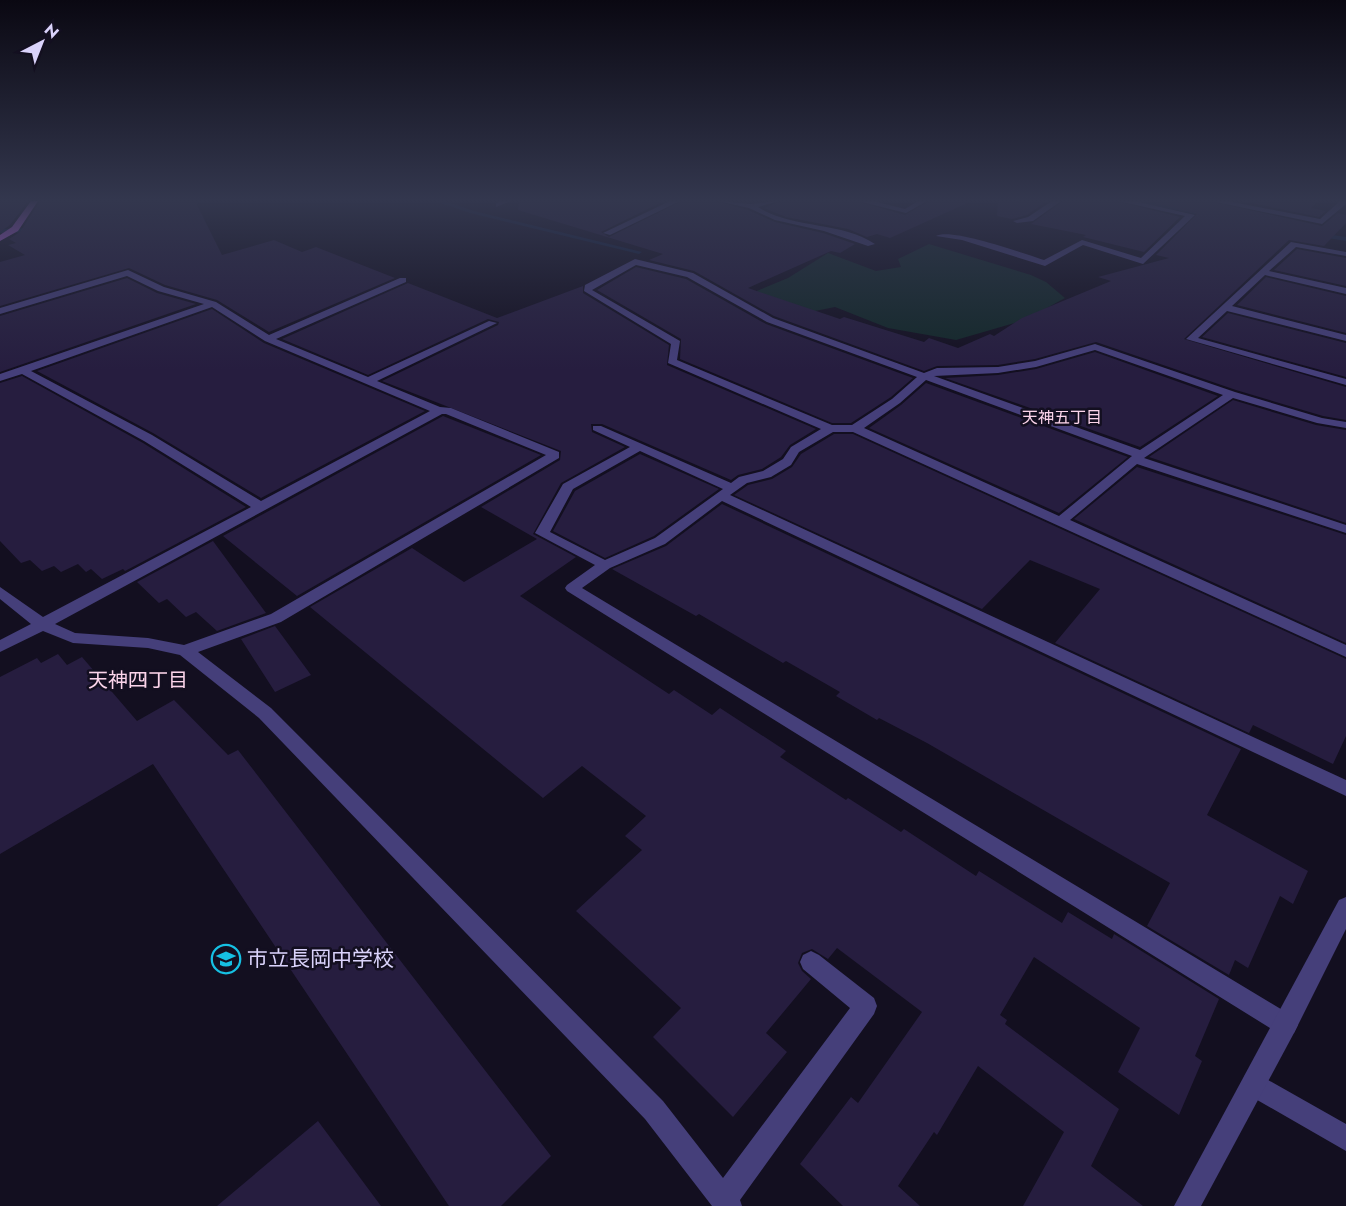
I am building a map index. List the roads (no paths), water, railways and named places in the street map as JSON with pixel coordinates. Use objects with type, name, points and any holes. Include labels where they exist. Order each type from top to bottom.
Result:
[{"type":"street","points":[[1029,257],[1045,262],[1054,257]]},
{"type":"street","points":[[1131,257],[1143,261],[1147,257]]},
{"type":"street","points":[[1281,257],[1191,339],[1346,382]]},
{"type":"street","points":[[1346,529],[1139,458],[925,376],[770,320],[690,275],[635,261],[588,288],[588,291],[676,343],[672,361],[830,429],[855,428],[1346,651]]},
{"type":"street","points":[[0,310],[128,273],[161,289],[213,304],[233,314],[268,339],[439,411]]},
{"type":"street","points":[[1266,273],[1346,291]]},
{"type":"street","points":[[268,339],[402,280]]},
{"type":"street","points":[[0,378],[213,304]]},
{"type":"street","points":[[1227,308],[1346,338]]},
{"type":"street","points":[[368,381],[492,322]]},
{"type":"street","points":[[855,428],[896,401],[925,376],[937,371],[998,370],[1027,366],[1095,347],[1231,394],[1346,425]]},
{"type":"street","points":[[22,370],[148,438],[259,506]]},
{"type":"street","points":[[1061,520],[1139,458],[1231,394]]},
{"type":"street","points":[[0,647],[439,411],[447,410],[555,455],[276,618],[185,651]]},
{"type":"street","points":[[597,428],[726,492],[1346,788]]},
{"type":"street","points":[[830,429],[795,450],[787,462],[767,474],[742,480],[660,541],[605,565],[572,588],[1286,1025]]},
{"type":"street","points":[[605,565],[542,533],[568,487],[639,447]]},
{"type":"street","points":[[0,592],[42,624],[73,638],[148,643],[185,651],[265,713],[654,1110],[727,1203],[866,1006],[811,962]]},
{"type":"street","points":[[1188,1206],[1286,1025],[1346,907]]},
{"type":"street","points":[[1254,1084],[1346,1138]]},
{"type":"place","name":"市立長岡中学校","points":[[226,959]]},
{"type":"district","name":"天神五丁目","points":[[1062,417]]},
{"type":"district","name":"天神四丁目","points":[[138,680]]}]
